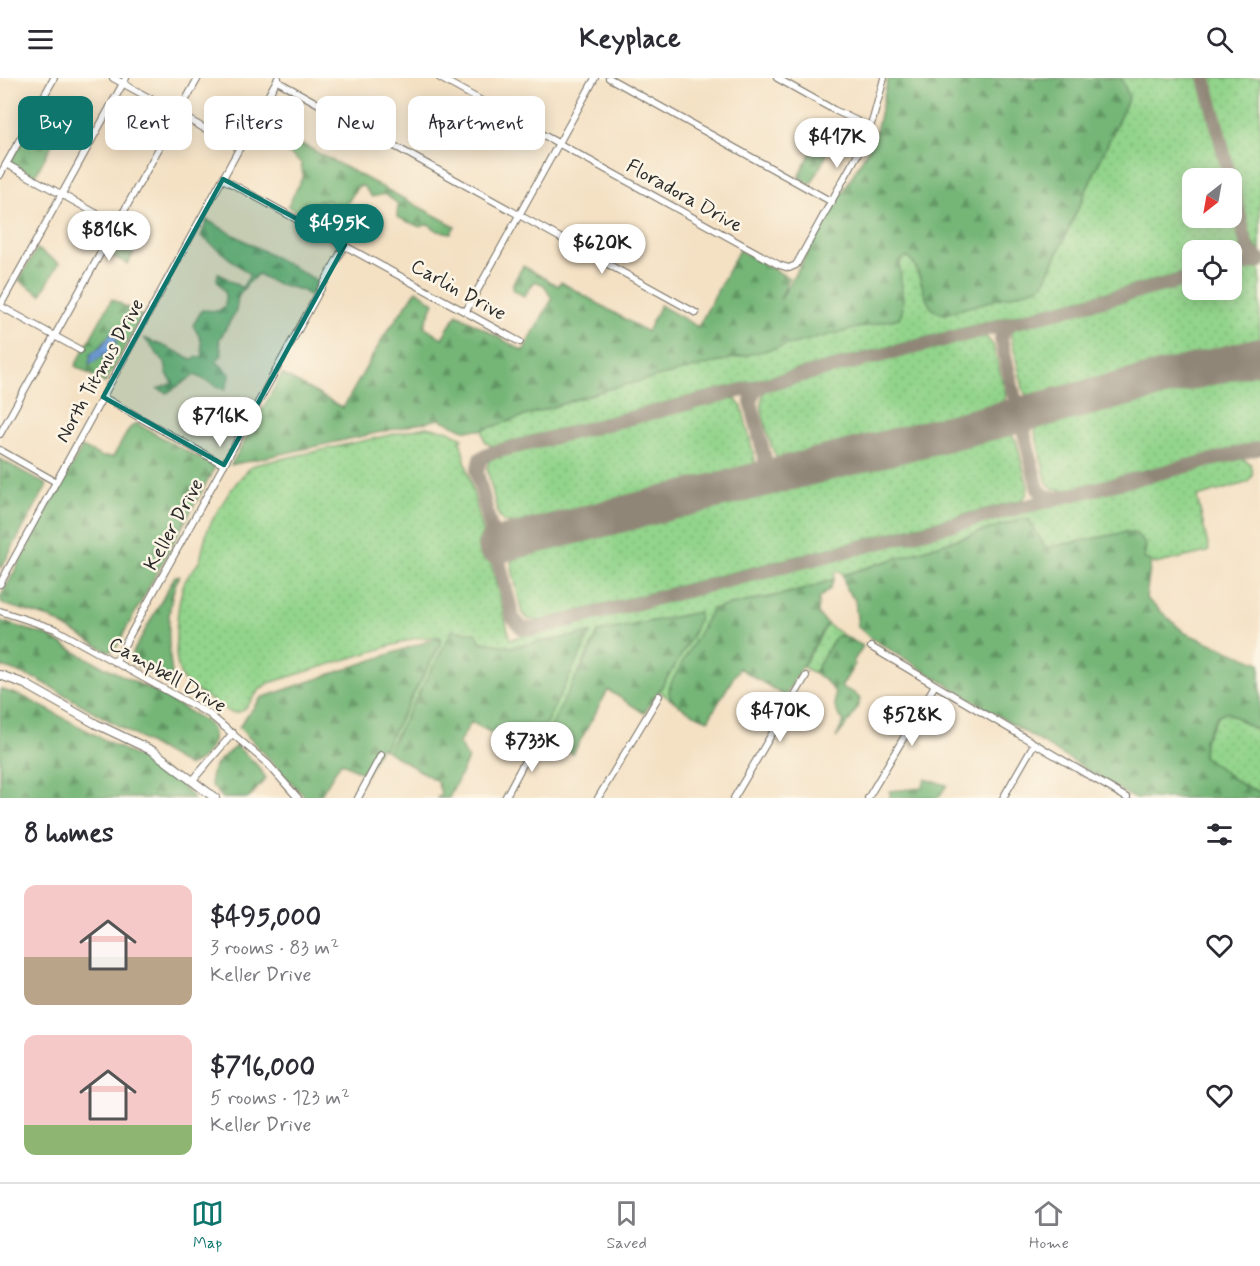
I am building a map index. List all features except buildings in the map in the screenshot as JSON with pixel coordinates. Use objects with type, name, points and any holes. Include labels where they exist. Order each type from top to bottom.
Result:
[{"type":"main road","points":[[0,675],[25,684],[96,724],[153,751],[215,798]]},
{"type":"street","points":[[0,175],[54,78]]},
{"type":"street","points":[[113,78],[125,81],[149,96]]},
{"type":"street","points":[[188,96],[198,78]]},
{"type":"street","name":"Floradora Drive","points":[[440,78],[771,261],[789,268],[796,265],[832,202]]},
{"type":"street","points":[[466,311],[595,78]]},
{"type":"street","points":[[609,78],[832,202],[870,127],[884,78]]},
{"type":"street","points":[[777,78],[870,127]]},
{"type":"street","points":[[278,80],[696,313]]},
{"type":"street","name":"North Titmus Drive","points":[[269,96],[278,80]]},
{"type":"street","points":[[80,350],[0,306],[125,81]]},
{"type":"street","points":[[0,434],[157,150]]},
{"type":"street","name":"North Titmus Drive","points":[[0,584],[239,150]]},
{"type":"street","points":[[6,164],[141,238]]},
{"type":"street","name":"Carlin Drive","points":[[224,178],[520,342]]},
{"type":"street","name":"Keller Drive","points":[[115,662],[345,245]]},
{"type":"street","points":[[103,397],[225,465]]},
{"type":"street","points":[[0,450],[56,482]]},
{"type":"street","name":"Campbell Drive","points":[[0,611],[45,625],[209,714],[268,764],[298,798]]},
{"type":"street","points":[[871,647],[1127,798]]},
{"type":"street","points":[[734,798],[806,676]]},
{"type":"street","points":[[868,798],[935,685]]},
{"type":"street","points":[[598,798],[659,696]]},
{"type":"street","points":[[193,780],[232,733]]},
{"type":"street","points":[[508,797],[536,740]]},
{"type":"street","points":[[1003,798],[1035,744]]},
{"type":"street","points":[[358,798],[381,755]]},
{"type":"highlighted area","points":[[223,179],[345,245],[224,465],[103,397]]},
{"type":"green space","points":[[888,78],[1121,78],[1129,97],[1044,283],[1038,288],[944,314],[935,311],[926,299],[916,268],[907,257],[900,260],[903,307],[899,318],[608,389],[482,430],[464,430],[440,419],[231,465],[282,374],[343,408],[384,336],[417,290],[434,303],[424,326],[442,338],[457,314],[523,351],[552,299],[544,285],[535,281],[524,296],[513,290],[513,283],[523,266],[558,286],[561,282],[647,332],[660,305],[698,327],[739,250],[789,278],[780,300],[875,137]]},
{"type":"green space","points":[[1121,78],[1200,78],[1222,168],[1182,168],[1182,228],[1238,228],[1241,240],[1182,240],[1182,274],[492,446],[485,442],[482,430],[608,389],[899,270],[900,260],[907,257],[913,261],[929,303],[934,310],[1044,283],[1129,97]]},
{"type":"green space","points":[[1211,78],[1260,78],[1260,251],[1252,243],[1242,203],[1242,168],[1233,168]]},
{"type":"green space","points":[[304,145],[455,226],[451,233],[438,231],[428,224],[420,227],[397,217],[398,204],[385,194],[372,197],[363,186],[358,186],[333,226],[322,227],[288,206],[303,176],[301,163],[284,150],[304,150]],"holes":[[[329,200],[332,204],[325,214],[318,216],[309,212],[308,208],[312,203]]]},
{"type":"green space","points":[[814,147],[827,154],[811,184],[798,177]]},
{"type":"green space","points":[[18,149],[49,150],[35,176],[12,163]]},
{"type":"green space","points":[[329,200],[332,204],[325,214],[318,216],[309,212],[308,208],[312,203]]},
{"type":"green space","points":[[207,220],[318,281],[310,296],[301,290],[274,283],[258,274],[238,297],[236,311],[219,340],[222,355],[216,361],[230,374],[225,390],[195,375],[167,393],[158,389],[173,383],[167,374],[165,363],[144,338],[191,359],[203,356],[201,340],[193,325],[202,310],[218,311],[225,306],[225,292],[217,280],[218,273],[242,288],[250,275],[201,236]]},
{"type":"green space","points":[[116,230],[120,230],[139,242],[128,264],[106,253]]},
{"type":"green space","points":[[37,249],[59,263],[41,295],[19,280]]},
{"type":"green space","points":[[1260,266],[1260,342],[1038,398],[1028,396],[1024,392],[1011,337],[1013,330],[1018,326],[1182,285],[1182,300],[1242,300],[1242,270]]},
{"type":"green space","points":[[112,299],[142,316],[105,383],[75,366]]},
{"type":"green space","points":[[979,335],[987,338],[993,345],[1006,395],[1004,402],[997,408],[788,460],[777,458],[762,411],[763,394],[770,387]]},
{"type":"green space","points":[[1260,366],[1260,442],[1065,490],[1054,489],[1047,483],[1035,432],[1038,425],[1046,421]]},
{"type":"green space","points":[[727,398],[736,400],[742,407],[755,461],[745,470],[522,527],[503,521],[498,514],[487,468],[489,461],[495,456]]},
{"type":"green space","points":[[136,423],[215,467],[114,651],[107,651],[50,618],[2,604],[0,598],[82,447],[102,457],[113,457],[129,429]]},
{"type":"green space","points":[[426,427],[449,431],[463,438],[460,440],[510,639],[1240,458],[1251,464],[1252,477],[1246,483],[1197,497],[1209,550],[1207,552],[1155,564],[1144,559],[1145,545],[1136,534],[1127,532],[1045,548],[1029,521],[1022,519],[843,575],[839,571],[835,572],[834,579],[803,590],[712,609],[669,692],[671,700],[659,691],[663,685],[629,626],[598,632],[555,721],[549,741],[540,735],[590,633],[512,647],[481,642],[453,630],[389,750],[390,753],[384,749],[440,645],[439,637],[416,638],[269,683],[259,690],[246,708],[235,713],[187,684],[180,673],[176,649],[177,621],[183,586],[186,578],[200,560],[205,536],[212,521],[241,477],[254,465]]},
{"type":"green space","points":[[999,432],[1009,433],[1016,440],[1028,487],[1027,494],[1022,500],[539,621],[528,619],[522,613],[511,563],[516,554],[525,550]]},
{"type":"green space","points":[[0,459],[47,485],[0,570]]},
{"type":"green space","points":[[1022,519],[1029,520],[1046,548],[1127,532],[1136,534],[1146,545],[1144,559],[1151,561],[1146,598],[1185,633],[1260,663],[1260,737],[1256,729],[1225,712],[1218,715],[1204,740],[1203,756],[1242,785],[1260,792],[1260,798],[1133,798],[871,638],[858,627],[855,600],[846,589],[843,575]]},
{"type":"green space","points":[[175,576],[179,576],[171,600],[169,627],[173,680],[171,683],[131,663],[131,656]]},
{"type":"green space","points":[[834,579],[830,589],[819,598],[818,614],[827,624],[785,696],[739,668],[708,720],[685,709],[670,696],[671,683],[712,609],[803,590]]},
{"type":"green space","points":[[699,612],[698,621],[686,648],[644,713],[608,690],[573,754],[549,741],[558,711],[598,632]]},
{"type":"green space","points":[[0,621],[46,635],[207,722],[213,735],[210,748],[200,759],[188,766],[39,680],[0,666]]},
{"type":"green space","points":[[827,624],[844,636],[836,636],[814,673],[803,667]]},
{"type":"green space","points":[[453,630],[476,633],[481,642],[512,647],[591,633],[540,735],[535,734],[524,750],[471,722],[459,743],[468,759],[449,798],[437,798],[441,793],[437,781],[388,750]]},
{"type":"green space","points":[[836,636],[844,636],[863,646],[841,687],[854,693],[860,699],[853,715],[836,738],[844,721],[835,708],[835,692],[824,679],[814,673]]},
{"type":"green space","points":[[440,637],[440,644],[384,749],[380,747],[366,775],[341,762],[319,798],[306,798],[239,727],[261,698]]},
{"type":"green space","points":[[0,689],[24,697],[169,774],[194,798],[0,798]]},
{"type":"green space","points":[[1225,712],[1256,729],[1260,737],[1260,792],[1242,785],[1203,756],[1204,740],[1219,715]]},
{"type":"green space","points":[[236,746],[256,764],[266,778],[249,798],[223,798],[211,785],[212,772],[218,762]]},
{"type":"green space","points":[[925,779],[947,785],[938,798],[890,798],[890,791],[922,788]]},
{"type":"water","points":[[116,326],[115,348],[89,365],[91,354],[102,345]]},
{"type":"taxiway","points":[[1205,78],[1228,168]]},
{"type":"taxiway","points":[[1242,226],[1247,247],[1252,255],[1260,259]]},
{"type":"taxiway","points":[[1242,266],[1260,261]]},
{"type":"taxiway","points":[[1182,280],[487,454],[480,459],[477,472],[513,618],[522,628],[534,629],[1260,448]]},
{"type":"taxiway","points":[[1004,419],[1012,412],[1016,403],[1001,339],[1004,330],[1013,322]]},
{"type":"taxiway","points":[[761,385],[753,393],[751,402],[766,463],[773,471],[786,474]]},
{"type":"taxiway","points":[[1037,411],[1027,420],[1024,433],[1038,489],[1046,496],[1056,498]]},
{"type":"taxiway","points":[[751,482],[762,474],[765,460]]},
{"type":"runway","points":[[495,546],[1260,355]]}]
